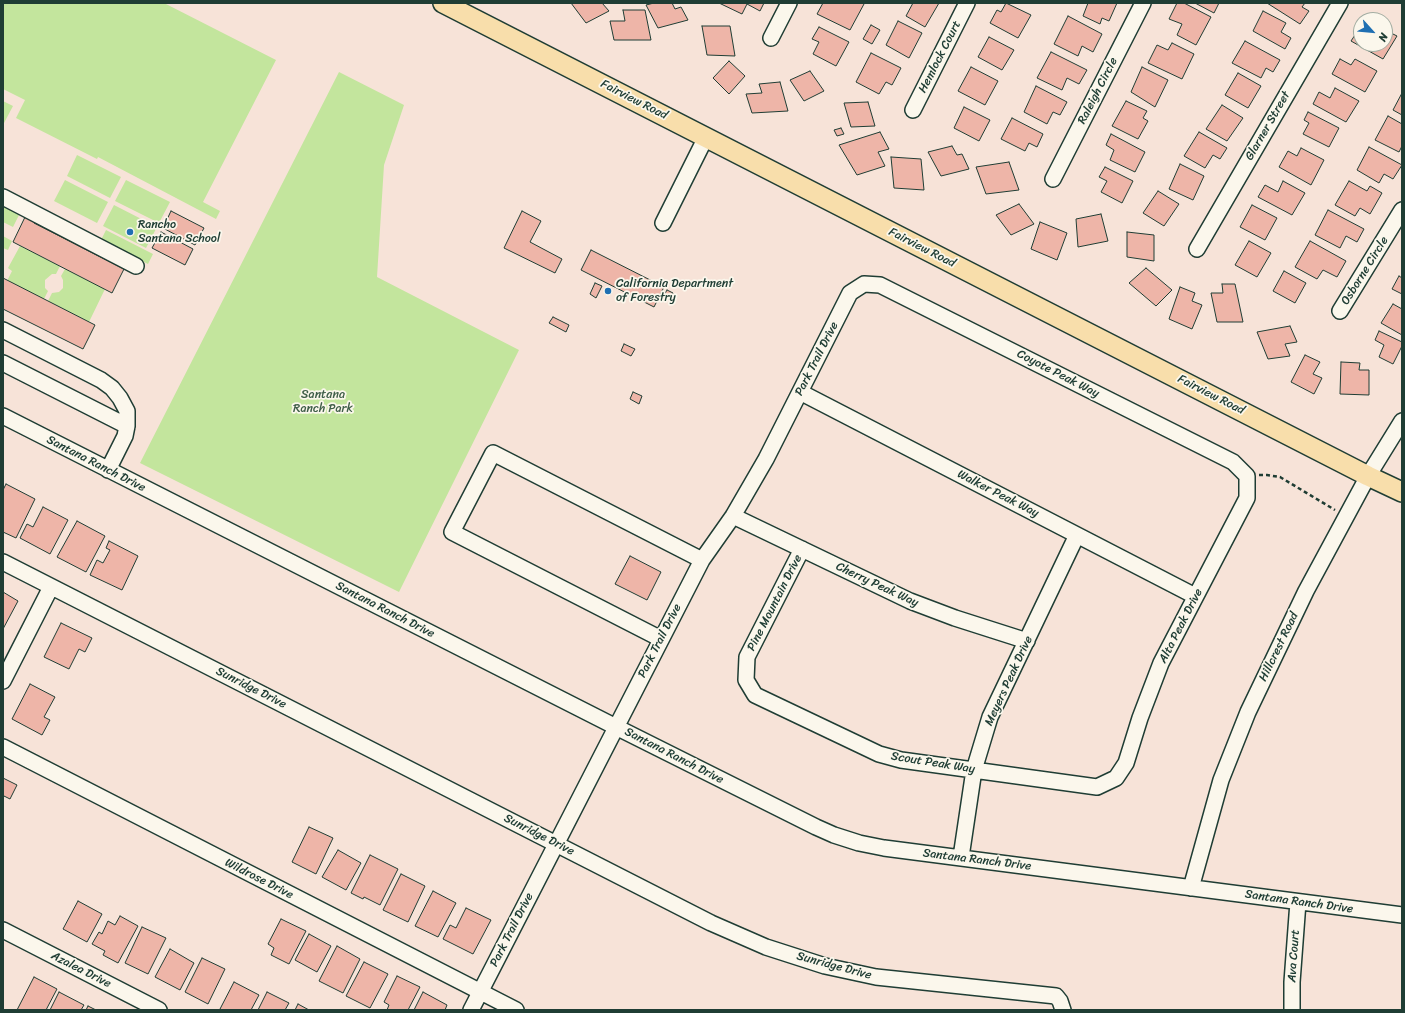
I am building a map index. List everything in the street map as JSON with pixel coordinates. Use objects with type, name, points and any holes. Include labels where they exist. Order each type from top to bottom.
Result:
[{"type":"main road","name":"Fairview Road","points":[[443,3],[1402,492]]},
{"type":"street","points":[[771,38],[789,3]]},
{"type":"street","name":"Hemlock Court","points":[[913,110],[968,3]]},
{"type":"street","name":"Raleigh Circle","points":[[1053,180],[1143,3]]},
{"type":"street","name":"Glarner Street","points":[[1197,248],[1340,3]]},
{"type":"street","points":[[663,223],[706,137]]},
{"type":"street","points":[[3,197],[136,266]]},
{"type":"street","name":"Osborne Circle","points":[[1340,311],[1402,210]]},
{"type":"street","name":"Park Trail Drive","points":[[471,1010],[702,560],[733,516],[766,459],[850,293],[864,284]]},
{"type":"street","name":"Coyote Peak Way","points":[[864,284],[880,285],[1233,462],[1247,476]]},
{"type":"street","points":[[3,330],[101,380],[112,388],[120,398],[126,411],[127,426],[125,436],[108,470]]},
{"type":"street","points":[[3,363],[127,426]]},
{"type":"street","name":"Walker Peak Way","points":[[800,392],[1195,596]]},
{"type":"street","name":"Santana Ranch Drive","points":[[3,416],[816,827],[859,843],[884,848],[1402,915]]},
{"type":"street","name":"Hillcrest Road","points":[[1191,888],[1220,780],[1248,712],[1306,591],[1368,476],[1402,421]]},
{"type":"street","points":[[661,640],[452,532],[493,453],[702,560]]},
{"type":"street","name":"Alta Peak Drive","points":[[1116,778],[1126,763],[1140,718],[1161,663],[1247,498],[1247,476]]},
{"type":"street","name":"Cherry Peak Way","points":[[733,516],[910,601],[955,618],[1027,641]]},
{"type":"street","name":"Meyers Peak Drive","points":[[961,858],[974,770],[990,717],[1077,535]]},
{"type":"street","name":"Pine Mountain Drive","points":[[746,680],[747,657],[802,549]]},
{"type":"street","name":"Sunridge Drive","points":[[3,562],[711,924],[766,947],[824,966],[876,977],[1056,996],[1063,1010]]},
{"type":"street","points":[[3,681],[51,587]]},
{"type":"street","name":"Scout Peak Way","points":[[746,680],[755,695],[879,754],[901,760],[1097,786],[1116,778]]},
{"type":"street","name":"Wildrose Drive","points":[[3,748],[480,993],[516,1010]]},
{"type":"street","name":"Ava Court","points":[[1292,1010],[1292,982],[1298,902]]},
{"type":"street","name":"Azalea Drive","points":[[3,930],[159,1010]]},
{"type":"path","points":[[1247,476],[1267,475],[1280,477],[1347,516]]},
{"type":"green space","points":[[3,3],[164,3],[276,60],[203,202],[220,211],[216,219],[98,157],[97,159],[16,118],[25,100],[3,89]]},
{"type":"green space","name":"Santana Ranch Park","points":[[339,72],[404,105],[384,165],[377,277],[519,350],[399,592],[140,463]]},
{"type":"green space","points":[[3,101],[13,106],[3,125]]},
{"type":"green space","points":[[77,155],[121,177],[110,198],[67,176]]},
{"type":"green space","points":[[65,180],[108,202],[97,223],[54,201]]},
{"type":"green space","points":[[126,180],[170,202],[159,223],[115,201]]},
{"type":"green space","points":[[114,205],[157,227],[146,248],[103,226]]},
{"type":"green space","points":[[3,206],[19,215],[13,227],[3,222]]},
{"type":"green space","points":[[106,230],[153,254],[148,264],[101,240]]},
{"type":"green space","points":[[3,236],[12,241],[8,250],[3,248]]},
{"type":"green space","points":[[20,246],[60,266],[56,274],[52,274],[45,280],[45,288],[48,291],[44,299],[7,281],[12,271],[8,268]]},
{"type":"green space","points":[[65,269],[105,289],[89,322],[48,301],[52,293],[59,292],[63,288],[63,280],[61,276]]},
{"type":"building","points":[[571,3],[602,3],[609,11],[586,23]]},
{"type":"building","points":[[654,3],[672,3],[675,9],[681,7],[688,20],[658,28],[646,5]]},
{"type":"building","points":[[719,3],[764,3],[760,11],[747,4],[742,14]]},
{"type":"building","points":[[823,3],[864,4],[850,30],[817,14]]},
{"type":"building","points":[[913,3],[939,3],[925,27],[906,16]]},
{"type":"building","points":[[1006,3],[1031,15],[1018,38],[990,23],[997,10],[1001,12]]},
{"type":"building","points":[[1088,3],[1117,3],[1109,21],[1102,18],[1100,24],[1083,16]]},
{"type":"building","points":[[1177,3],[1184,3],[1211,17],[1196,45],[1177,35],[1182,24],[1169,19]]},
{"type":"building","points":[[1195,3],[1219,3],[1214,13]]},
{"type":"building","points":[[1267,3],[1305,3],[1302,7],[1309,11],[1300,24]]},
{"type":"building","points":[[623,10],[645,10],[651,40],[614,40],[610,21],[625,21]]},
{"type":"building","points":[[1263,11],[1286,23],[1281,32],[1291,38],[1285,49],[1253,31]]},
{"type":"building","points":[[1068,16],[1102,34],[1093,52],[1082,46],[1078,56],[1054,44]]},
{"type":"building","points":[[898,21],[922,33],[909,58],[886,45]]},
{"type":"building","points":[[871,25],[880,30],[872,44],[863,39]]},
{"type":"building","points":[[702,26],[730,26],[735,56],[707,55]]},
{"type":"building","points":[[819,27],[849,42],[836,66],[813,54],[819,42],[812,39]]},
{"type":"building","points":[[1393,34],[1397,36],[1393,43]]},
{"type":"building","points":[[989,37],[1014,50],[1002,70],[978,57]]},
{"type":"building","points":[[1245,41],[1280,60],[1273,72],[1266,68],[1261,78],[1232,63]]},
{"type":"building","points":[[1172,43],[1194,54],[1182,79],[1148,63],[1157,45],[1168,50]]},
{"type":"building","points":[[1051,52],[1087,70],[1079,84],[1067,78],[1062,90],[1037,78]]},
{"type":"building","points":[[1371,52],[1387,52],[1383,59]]},
{"type":"building","points":[[871,53],[901,68],[892,85],[886,82],[879,94],[856,82]]},
{"type":"building","points":[[1340,59],[1351,65],[1355,59],[1377,71],[1365,92],[1332,74]]},
{"type":"building","points":[[729,61],[745,76],[729,94],[713,78]]},
{"type":"building","points":[[971,67],[998,81],[985,105],[958,91]]},
{"type":"building","points":[[1142,67],[1168,80],[1155,107],[1131,92]]},
{"type":"building","points":[[810,71],[824,91],[804,101],[790,80]]},
{"type":"building","points":[[1238,73],[1261,86],[1248,108],[1225,95]]},
{"type":"building","points":[[780,82],[788,111],[752,113],[746,94],[762,93],[759,84]]},
{"type":"building","points":[[1036,86],[1067,102],[1060,115],[1053,112],[1047,124],[1024,112]]},
{"type":"building","points":[[1335,88],[1359,101],[1346,122],[1313,104],[1319,92],[1330,98]]},
{"type":"building","points":[[1402,93],[1402,115],[1393,110]]},
{"type":"building","points":[[1126,101],[1147,111],[1143,118],[1148,121],[1138,139],[1112,126]]},
{"type":"building","points":[[868,102],[875,126],[851,127],[844,103]]},
{"type":"building","points":[[1222,105],[1243,118],[1227,141],[1206,129]]},
{"type":"building","points":[[964,107],[990,120],[979,141],[954,128]]},
{"type":"building","points":[[1308,112],[1339,128],[1329,147],[1303,134],[1309,123],[1304,120]]},
{"type":"building","points":[[1388,116],[1402,124],[1402,146],[1399,152],[1375,140]]},
{"type":"building","points":[[1012,118],[1043,134],[1037,147],[1029,143],[1025,151],[1001,139]]},
{"type":"building","points":[[841,128],[844,134],[837,136],[834,130]]},
{"type":"building","points":[[880,132],[889,149],[878,152],[885,166],[857,175],[839,145]]},
{"type":"building","points":[[1199,132],[1227,148],[1220,159],[1213,155],[1205,168],[1184,156]]},
{"type":"building","points":[[1111,134],[1145,152],[1135,172],[1110,160],[1114,150],[1106,145]]},
{"type":"building","points":[[952,146],[957,155],[962,154],[969,169],[941,176],[928,152]]},
{"type":"building","points":[[1369,147],[1402,165],[1393,179],[1384,174],[1379,183],[1357,170]]},
{"type":"building","points":[[1301,148],[1324,160],[1311,185],[1279,167],[1288,151],[1297,156]]},
{"type":"building","points":[[891,157],[921,159],[924,190],[894,188]]},
{"type":"building","points":[[1009,162],[1019,190],[986,194],[976,167]]},
{"type":"building","points":[[1180,164],[1204,176],[1193,200],[1169,189]]},
{"type":"building","points":[[1105,167],[1133,181],[1122,203],[1101,192],[1107,181],[1099,177]]},
{"type":"building","points":[[1283,181],[1305,193],[1292,215],[1258,197],[1265,185],[1278,192]]},
{"type":"building","points":[[1349,181],[1367,191],[1370,186],[1382,193],[1370,214],[1360,208],[1355,216],[1335,205]]},
{"type":"building","points":[[1158,191],[1179,204],[1164,226],[1143,213]]},
{"type":"building","points":[[1019,204],[1034,224],[1011,235],[996,215]]},
{"type":"building","points":[[1252,205],[1277,218],[1265,240],[1240,227]]},
{"type":"building","points":[[1328,210],[1364,229],[1357,242],[1346,236],[1340,248],[1315,235]]},
{"type":"building","points":[[171,211],[204,228],[195,245],[163,228]]},
{"type":"building","points":[[522,211],[541,221],[530,242],[562,259],[555,273],[504,248]]},
{"type":"building","points":[[1101,214],[1108,241],[1078,247],[1076,219]]},
{"type":"building","points":[[26,215],[36,220],[34,223],[124,269],[112,293],[13,242]]},
{"type":"building","points":[[1040,222],[1067,233],[1057,260],[1031,249]]},
{"type":"building","points":[[161,232],[193,249],[185,265],[152,248]]},
{"type":"building","points":[[1127,232],[1154,235],[1154,261],[1127,257]]},
{"type":"building","points":[[1249,241],[1271,253],[1257,277],[1235,265]]},
{"type":"building","points":[[1310,241],[1346,261],[1337,277],[1323,270],[1317,279],[1295,267]]},
{"type":"building","points":[[591,250],[664,287],[654,307],[581,270]]},
{"type":"building","points":[[1146,268],[1172,290],[1156,306],[1129,283]]},
{"type":"building","points":[[1284,271],[1306,283],[1295,303],[1273,291]]},
{"type":"building","points":[[1399,276],[1402,278],[1402,294],[1392,289]]},
{"type":"building","points":[[3,278],[95,325],[83,349],[3,309]]},
{"type":"building","points":[[595,283],[602,286],[596,298],[590,294]]},
{"type":"building","points":[[1222,284],[1235,284],[1243,322],[1217,322],[1211,293],[1223,293]]},
{"type":"building","points":[[1180,287],[1195,293],[1192,301],[1202,305],[1192,329],[1169,319]]},
{"type":"building","points":[[667,290],[673,293],[670,300],[663,297]]},
{"type":"building","points":[[1393,304],[1402,309],[1402,335],[1381,323]]},
{"type":"building","points":[[553,317],[569,325],[566,332],[549,323]]},
{"type":"building","points":[[1290,326],[1297,342],[1285,344],[1290,356],[1268,359],[1257,332]]},
{"type":"building","points":[[1379,331],[1402,342],[1402,346],[1393,364],[1379,357],[1384,345],[1375,340]]},
{"type":"building","points":[[624,344],[635,349],[631,356],[621,351]]},
{"type":"building","points":[[1305,355],[1320,362],[1313,374],[1322,378],[1314,394],[1291,382]]},
{"type":"building","points":[[1341,362],[1360,363],[1359,370],[1369,370],[1369,395],[1340,394]]},
{"type":"building","points":[[633,392],[642,396],[639,404],[630,399]]},
{"type":"building","points":[[6,484],[35,499],[16,538],[3,532],[3,490]]},
{"type":"building","points":[[43,507],[68,520],[50,554],[20,538],[27,524],[33,527]]},
{"type":"building","points":[[77,521],[105,536],[86,572],[57,557]]},
{"type":"building","points":[[109,541],[138,556],[122,590],[90,575],[97,560],[103,563],[110,550],[106,548]]},
{"type":"building","points":[[630,556],[661,572],[647,600],[615,584]]},
{"type":"building","points":[[3,592],[18,601],[3,629]]},
{"type":"building","points":[[61,623],[92,638],[85,652],[79,649],[69,669],[44,657]]},
{"type":"building","points":[[30,684],[55,697],[44,717],[50,720],[42,735],[12,719]]},
{"type":"building","points":[[3,778],[17,785],[10,799],[4,796],[3,798]]},
{"type":"building","points":[[309,827],[333,838],[316,874],[292,862]]},
{"type":"building","points":[[338,850],[361,863],[346,890],[322,877]]},
{"type":"building","points":[[370,855],[398,869],[380,905],[364,897],[363,899],[351,893]]},
{"type":"building","points":[[401,874],[425,886],[408,922],[383,910]]},
{"type":"building","points":[[433,891],[456,903],[438,937],[415,926]]},
{"type":"building","points":[[78,901],[102,914],[87,942],[63,929]]},
{"type":"building","points":[[466,908],[491,920],[473,954],[443,939],[450,925],[456,928]]},
{"type":"building","points":[[120,916],[138,926],[118,963],[103,955],[105,951],[92,944],[99,932],[102,934],[108,921],[115,925]]},
{"type":"building","points":[[281,919],[306,931],[289,964],[271,955],[274,948],[268,944]]},
{"type":"building","points":[[142,927],[166,938],[148,974],[125,963]]},
{"type":"building","points":[[309,934],[331,946],[317,972],[295,960]]},
{"type":"building","points":[[337,946],[360,959],[343,993],[319,981]]},
{"type":"building","points":[[170,949],[194,963],[180,990],[155,977]]},
{"type":"building","points":[[202,958],[225,969],[208,1004],[185,992]]},
{"type":"building","points":[[364,962],[388,974],[370,1008],[346,996]]},
{"type":"building","points":[[397,976],[420,987],[408,1010],[387,1010],[389,1005],[384,1002]]},
{"type":"building","points":[[34,977],[57,989],[46,1010],[17,1010]]},
{"type":"building","points":[[234,982],[259,995],[251,1010],[220,1009]]},
{"type":"building","points":[[59,992],[84,1005],[81,1010],[50,1010]]},
{"type":"building","points":[[267,992],[289,1003],[285,1010],[258,1010]]},
{"type":"building","points":[[423,992],[447,1005],[445,1010],[414,1010]]},
{"type":"building","points":[[298,1004],[309,1010],[295,1010]]},
{"type":"building","points":[[88,1006],[96,1010],[86,1010]]},
{"type":"place","name":"Rancho Santana School","points":[[130,232]]},
{"type":"place","name":"California Department of Forestry","points":[[608,291]]}]
